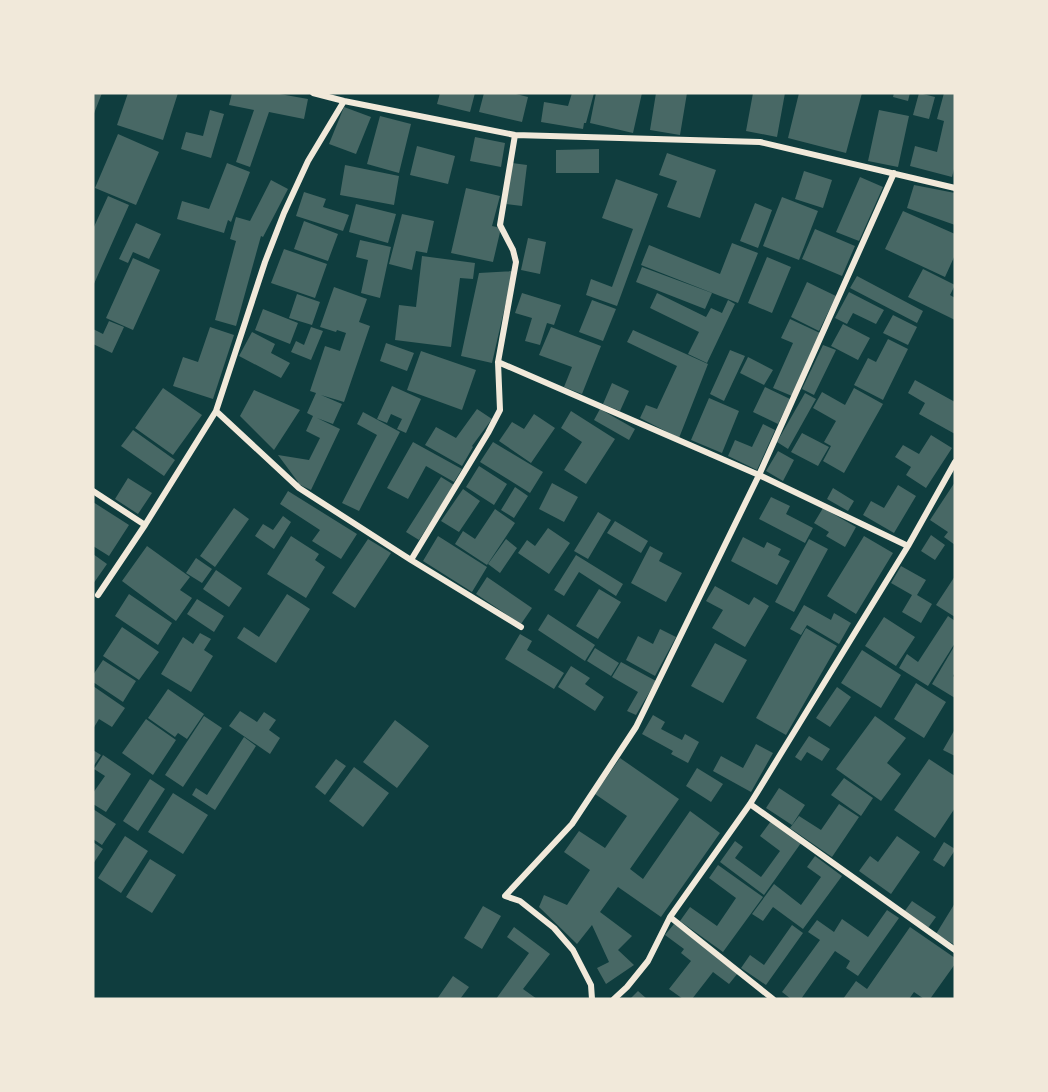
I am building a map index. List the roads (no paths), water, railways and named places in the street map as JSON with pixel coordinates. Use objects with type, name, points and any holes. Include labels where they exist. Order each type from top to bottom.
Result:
[{"type":"street","points":[[313,93],[515,135],[760,142],[955,188]]},
{"type":"street","points":[[98,595],[216,411],[265,262],[284,213],[308,160],[344,101]]},
{"type":"street","points":[[411,560],[500,410],[498,362],[516,262],[513,250],[500,225],[515,135]]},
{"type":"street","points":[[592,999],[591,985],[573,950],[554,928],[520,901],[505,896],[572,824],[636,727],[759,475],[894,174]]},
{"type":"street","points":[[498,362],[759,475],[908,546]]},
{"type":"street","points":[[216,411],[299,488],[521,627]]},
{"type":"street","points":[[614,999],[648,961],[670,917],[750,804],[908,546],[955,462]]},
{"type":"street","points":[[93,491],[145,525]]},
{"type":"street","points":[[750,804],[955,950]]},
{"type":"street","points":[[670,917],[773,999]]}]
